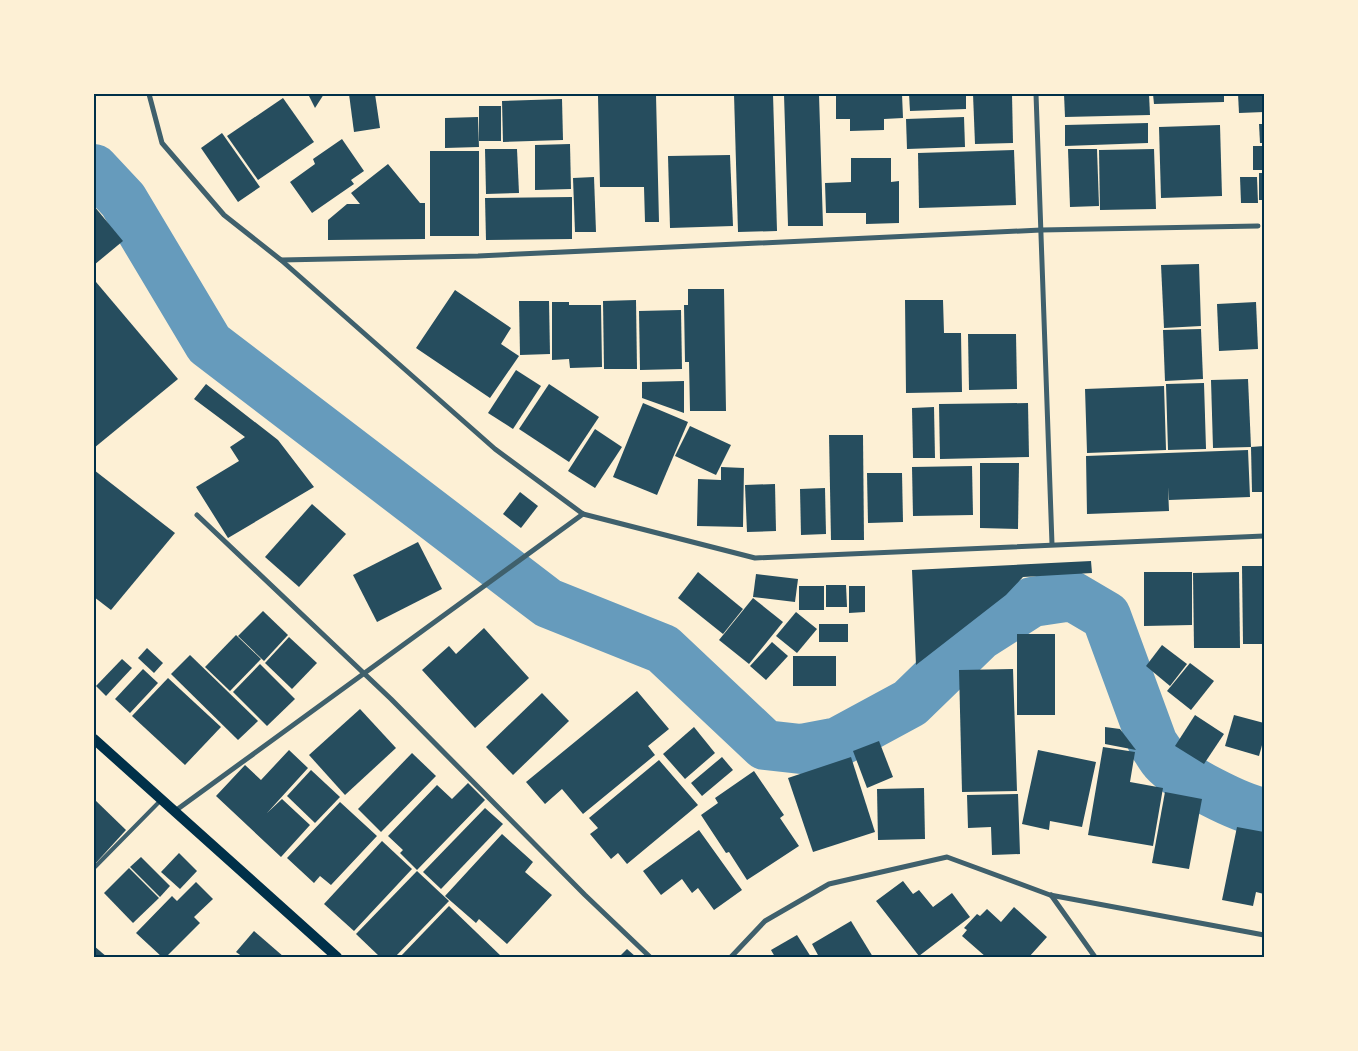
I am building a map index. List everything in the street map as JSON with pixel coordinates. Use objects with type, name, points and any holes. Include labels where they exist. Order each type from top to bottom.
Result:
[{"type":"main road","points":[[94,739],[338,957]]},
{"type":"street","points":[[149,94],[162,142],[224,215],[281,260],[495,449],[583,514],[755,558],[1263,536]]},
{"type":"street","points":[[1036,94],[1052,544]]},
{"type":"street","points":[[281,260],[487,255],[1041,230],[1258,226]]},
{"type":"street","points":[[176,811],[583,514]]},
{"type":"street","points":[[197,515],[391,700],[585,895],[650,957]]},
{"type":"street","points":[[731,957],[765,921],[829,884],[947,857],[1050,895],[1264,935]]},
{"type":"street","points":[[1050,895],[1095,957]]},
{"type":"lane","points":[[94,868],[162,800]]},
{"type":"building","points":[[308,94],[324,94],[315,108]]},
{"type":"building","points":[[349,94],[375,94],[380,128],[354,132]]},
{"type":"building","points":[[734,94],[773,94],[777,231],[738,232]]},
{"type":"building","points":[[784,94],[819,94],[823,226],[788,226]]},
{"type":"building","points":[[836,94],[902,94],[903,118],[884,119],[884,130],[850,131],[850,119],[836,119]]},
{"type":"building","points":[[909,94],[966,94],[966,109],[910,111]]},
{"type":"building","points":[[973,94],[1012,94],[1013,143],[975,144]]},
{"type":"building","points":[[1064,94],[1149,94],[1150,115],[1065,117]]},
{"type":"building","points":[[1153,94],[1224,94],[1224,102],[1154,104]]},
{"type":"building","points":[[1238,94],[1264,94],[1264,112],[1239,113]]},
{"type":"building","points":[[656,95],[659,222],[645,222],[644,187],[600,187],[598,96]]},
{"type":"building","points":[[283,98],[314,142],[258,180],[227,136]]},
{"type":"building","points":[[562,99],[563,140],[503,142],[502,101]]},
{"type":"building","points":[[479,106],[501,106],[501,141],[479,141]]},
{"type":"building","points":[[478,117],[479,147],[445,148],[445,118]]},
{"type":"building","points":[[964,117],[965,147],[907,149],[906,119]]},
{"type":"building","points":[[1148,123],[1148,143],[1065,146],[1065,125]]},
{"type":"building","points":[[1259,124],[1264,124],[1264,143],[1260,143]]},
{"type":"building","points":[[1220,125],[1222,196],[1161,198],[1159,127]]},
{"type":"building","points":[[222,133],[260,187],[238,202],[201,148]]},
{"type":"building","points":[[342,139],[364,171],[351,180],[354,184],[312,213],[290,182],[315,164],[313,159]]},
{"type":"building","points":[[570,144],[571,189],[535,190],[535,145]]},
{"type":"building","points":[[1253,146],[1264,146],[1264,170],[1253,170]]},
{"type":"building","points":[[485,149],[517,149],[519,193],[486,194]]},
{"type":"building","points":[[1068,149],[1097,149],[1099,206],[1070,207]]},
{"type":"building","points":[[1154,149],[1156,209],[1100,210],[1099,150]]},
{"type":"building","points":[[1014,150],[1016,205],[919,208],[918,153]]},
{"type":"building","points":[[430,151],[479,151],[479,236],[430,236]]},
{"type":"building","points":[[730,155],[733,226],[670,228],[668,156]]},
{"type":"building","points":[[851,158],[891,158],[891,182],[899,181],[899,223],[866,224],[866,213],[826,213],[825,183],[851,182]]},
{"type":"building","points":[[388,164],[420,203],[425,203],[425,239],[328,240],[328,220],[347,204],[360,204],[351,193]]},
{"type":"building","points":[[1259,173],[1264,173],[1264,200],[1259,200]]},
{"type":"building","points":[[594,177],[596,232],[575,232],[573,178]]},
{"type":"building","points":[[1240,177],[1257,177],[1258,203],[1241,203]]},
{"type":"building","points":[[572,197],[572,239],[486,240],[485,198]]},
{"type":"building","points":[[94,206],[123,241],[94,265]]},
{"type":"building","points":[[1199,264],[1201,326],[1164,328],[1161,265]]},
{"type":"building","points":[[96,282],[178,379],[94,448],[94,284]]},
{"type":"building","points":[[688,289],[724,289],[726,411],[690,411],[689,362],[685,362],[684,305],[688,305]]},
{"type":"building","points":[[455,290],[511,328],[501,344],[519,356],[490,398],[416,348]]},
{"type":"building","points":[[636,300],[637,369],[604,369],[603,301]]},
{"type":"building","points":[[905,300],[943,300],[944,333],[961,333],[962,392],[906,393]]},
{"type":"building","points":[[519,301],[549,301],[550,354],[520,355]]},
{"type":"building","points":[[552,302],[569,302],[569,305],[601,305],[602,367],[570,368],[569,359],[552,360]]},
{"type":"building","points":[[1256,302],[1258,349],[1219,351],[1217,304]]},
{"type":"building","points":[[681,310],[682,369],[640,370],[639,311]]},
{"type":"building","points":[[1201,329],[1203,379],[1165,381],[1163,330]]},
{"type":"building","points":[[968,334],[1016,334],[1017,389],[969,390]]},
{"type":"building","points":[[516,370],[541,386],[513,429],[488,413]]},
{"type":"building","points":[[1248,379],[1251,447],[1213,448],[1211,380]]},
{"type":"building","points":[[684,381],[684,413],[642,398],[642,382]]},
{"type":"building","points":[[1204,383],[1206,449],[1168,450],[1166,384]]},
{"type":"building","points":[[206,384],[278,440],[314,487],[228,538],[196,487],[239,461],[230,447],[245,437],[194,399]]},
{"type":"building","points":[[549,384],[599,417],[569,462],[519,429]]},
{"type":"building","points":[[1164,386],[1166,450],[1087,453],[1085,389]]},
{"type":"building","points":[[643,403],[688,422],[657,495],[613,477]]},
{"type":"building","points":[[1028,403],[1029,457],[940,459],[939,404]]},
{"type":"building","points":[[934,407],[935,458],[913,458],[912,408]]},
{"type":"building","points":[[690,426],[731,445],[716,475],[675,456]]},
{"type":"building","points":[[595,429],[622,447],[595,488],[568,471]]},
{"type":"building","points":[[829,435],[863,435],[864,540],[831,540]]},
{"type":"building","points":[[1264,446],[1264,492],[1252,492],[1251,447]]},
{"type":"building","points":[[1248,450],[1250,497],[1169,500],[1168,487],[1169,511],[1087,514],[1086,456]]},
{"type":"building","points":[[980,463],[1019,463],[1018,529],[980,528]]},
{"type":"building","points":[[972,466],[973,515],[913,516],[912,467]]},
{"type":"building","points":[[721,467],[744,468],[743,527],[697,526],[698,479],[721,480]]},
{"type":"building","points":[[94,470],[175,533],[111,610],[94,597]]},
{"type":"building","points":[[867,473],[902,473],[903,522],[868,523]]},
{"type":"building","points":[[775,484],[776,531],[747,532],[745,485]]},
{"type":"building","points":[[825,488],[826,534],[801,535],[800,489]]},
{"type":"building","points":[[520,492],[538,506],[521,528],[503,514]]},
{"type":"building","points":[[312,504],[346,534],[299,587],[265,557]]},
{"type":"building","points":[[418,542],[442,589],[377,622],[353,575]]},
{"type":"building","points":[[1091,561],[1092,573],[1023,577],[1006,595],[916,665],[912,570]]},
{"type":"building","points":[[1242,566],[1264,566],[1264,644],[1243,644]]},
{"type":"building","points":[[698,572],[743,609],[723,634],[678,598]]},
{"type":"building","points":[[1144,572],[1192,572],[1192,625],[1144,626]]},
{"type":"building","points":[[1239,572],[1240,648],[1194,648],[1193,573]]},
{"type":"building","points":[[756,574],[798,579],[795,602],[753,597]]},
{"type":"building","points":[[826,585],[846,585],[847,607],[826,607]]},
{"type":"building","points":[[799,586],[824,586],[824,610],[799,610]]},
{"type":"building","points":[[849,586],[865,586],[865,612],[849,613]]},
{"type":"building","points":[[753,598],[783,622],[749,664],[719,640]]},
{"type":"building","points":[[263,611],[288,635],[264,661],[238,636]]},
{"type":"building","points":[[796,612],[817,629],[797,653],[776,636]]},
{"type":"building","points":[[819,624],[848,624],[848,642],[819,642]]},
{"type":"building","points":[[484,628],[529,678],[475,728],[422,670],[449,646],[456,654]]},
{"type":"building","points":[[1017,634],[1055,634],[1055,715],[1017,715]]},
{"type":"building","points":[[236,635],[261,659],[230,691],[205,667]]},
{"type":"building","points":[[289,637],[317,663],[292,689],[265,663]]},
{"type":"building","points":[[772,642],[788,656],[766,680],[750,666]]},
{"type":"building","points":[[1162,645],[1187,664],[1170,686],[1146,666]]},
{"type":"building","points":[[147,648],[163,663],[154,673],[138,658]]},
{"type":"building","points":[[190,655],[258,721],[238,740],[171,674]]},
{"type":"building","points":[[793,656],[836,656],[836,686],[793,686]]},
{"type":"building","points":[[122,659],[132,668],[106,696],[96,686]]},
{"type":"building","points":[[1190,663],[1214,681],[1191,710],[1167,691]]},
{"type":"building","points":[[260,664],[295,699],[267,726],[233,692]]},
{"type":"building","points":[[143,669],[158,683],[130,713],[115,699]]},
{"type":"building","points":[[1013,669],[1017,791],[962,792],[959,670]]},
{"type":"building","points":[[168,678],[221,727],[185,765],[132,716]]},
{"type":"building","points":[[637,691],[669,729],[648,746],[655,755],[583,814],[562,789],[545,804],[526,782]]},
{"type":"building","points":[[542,693],[569,721],[513,775],[486,747]]},
{"type":"building","points":[[360,709],[396,748],[345,795],[309,755]]},
{"type":"building","points":[[1195,715],[1224,734],[1204,764],[1175,746]]},
{"type":"building","points":[[1234,715],[1264,723],[1264,738],[1259,756],[1225,746]]},
{"type":"building","points":[[694,727],[715,753],[685,779],[663,754]]},
{"type":"building","points":[[1105,727],[1120,729],[1136,750],[1105,744]]},
{"type":"building","points":[[879,741],[893,777],[867,788],[853,751]]},
{"type":"building","points":[[1103,747],[1135,752],[1130,782],[1163,788],[1153,846],[1088,835]]},
{"type":"building","points":[[289,750],[308,768],[267,813],[282,799],[310,825],[281,857],[216,796],[245,765],[261,780]]},
{"type":"building","points":[[1038,750],[1096,762],[1082,827],[1050,821],[1049,830],[1022,824]]},
{"type":"building","points":[[412,753],[436,776],[381,832],[358,809]]},
{"type":"building","points":[[722,757],[733,770],[702,796],[691,783]]},
{"type":"building","points":[[851,757],[875,832],[813,852],[788,778]]},
{"type":"building","points":[[659,760],[698,805],[627,864],[618,853],[611,859],[590,834],[598,828],[589,818]]},
{"type":"building","points":[[311,770],[340,797],[315,823],[287,796]]},
{"type":"building","points":[[754,771],[784,815],[780,818],[799,846],[747,880],[729,852],[726,853],[701,815],[718,803],[715,798]]},
{"type":"building","points":[[468,783],[485,800],[417,870],[400,853],[403,850],[388,836],[437,785],[452,799]]},
{"type":"building","points":[[924,788],[925,839],[878,840],[877,789]]},
{"type":"building","points":[[1165,792],[1202,799],[1189,869],[1152,863]]},
{"type":"building","points":[[1018,794],[1020,854],[992,855],[991,827],[968,828],[967,795]]},
{"type":"building","points":[[94,799],[126,830],[94,865]]},
{"type":"building","points":[[340,802],[377,836],[331,885],[320,876],[314,883],[287,858]]},
{"type":"building","points":[[485,808],[503,824],[441,889],[423,872]]},
{"type":"building","points":[[1237,827],[1264,832],[1264,894],[1256,892],[1253,906],[1222,900]]},
{"type":"building","points":[[699,830],[742,890],[714,910],[698,888],[692,893],[682,879],[661,895],[643,871]]},
{"type":"building","points":[[502,834],[533,862],[525,872],[552,895],[507,944],[479,919],[476,923],[445,896]]},
{"type":"building","points":[[382,841],[412,869],[354,931],[324,904]]},
{"type":"building","points":[[179,853],[197,871],[180,889],[161,872]]},
{"type":"building","points":[[141,857],[170,886],[160,897],[130,867]]},
{"type":"building","points":[[129,868],[159,898],[133,923],[104,893]]},
{"type":"building","points":[[417,871],[449,901],[395,957],[380,957],[356,934]]},
{"type":"building","points":[[903,881],[913,894],[919,890],[933,907],[952,893],[970,917],[919,956],[876,901]]},
{"type":"building","points":[[196,882],[213,899],[194,917],[200,923],[166,957],[162,957],[136,933],[172,896],[177,901]]},
{"type":"building","points":[[449,906],[502,957],[400,957]]},
{"type":"building","points":[[1014,907],[1047,937],[1029,957],[986,957],[962,936],[967,930],[964,928],[977,914],[980,916],[987,909],[1001,922]]},
{"type":"building","points":[[851,921],[873,957],[819,957],[812,944]]},
{"type":"building","points":[[254,931],[284,957],[243,957],[236,952]]},
{"type":"building","points":[[797,935],[811,957],[775,957],[771,950]]},
{"type":"building","points":[[94,946],[107,957],[94,957]]},
{"type":"building","points":[[627,949],[636,957],[619,957]]},
{"type":"waterway","points":[[94,169],[123,200],[209,344],[548,603],[663,649],[765,745],[801,749],[838,742],[910,703],[979,636],[1032,602],[1072,596],[1106,616],[1153,744],[1164,760],[1183,776],[1211,792],[1264,813]]}]
